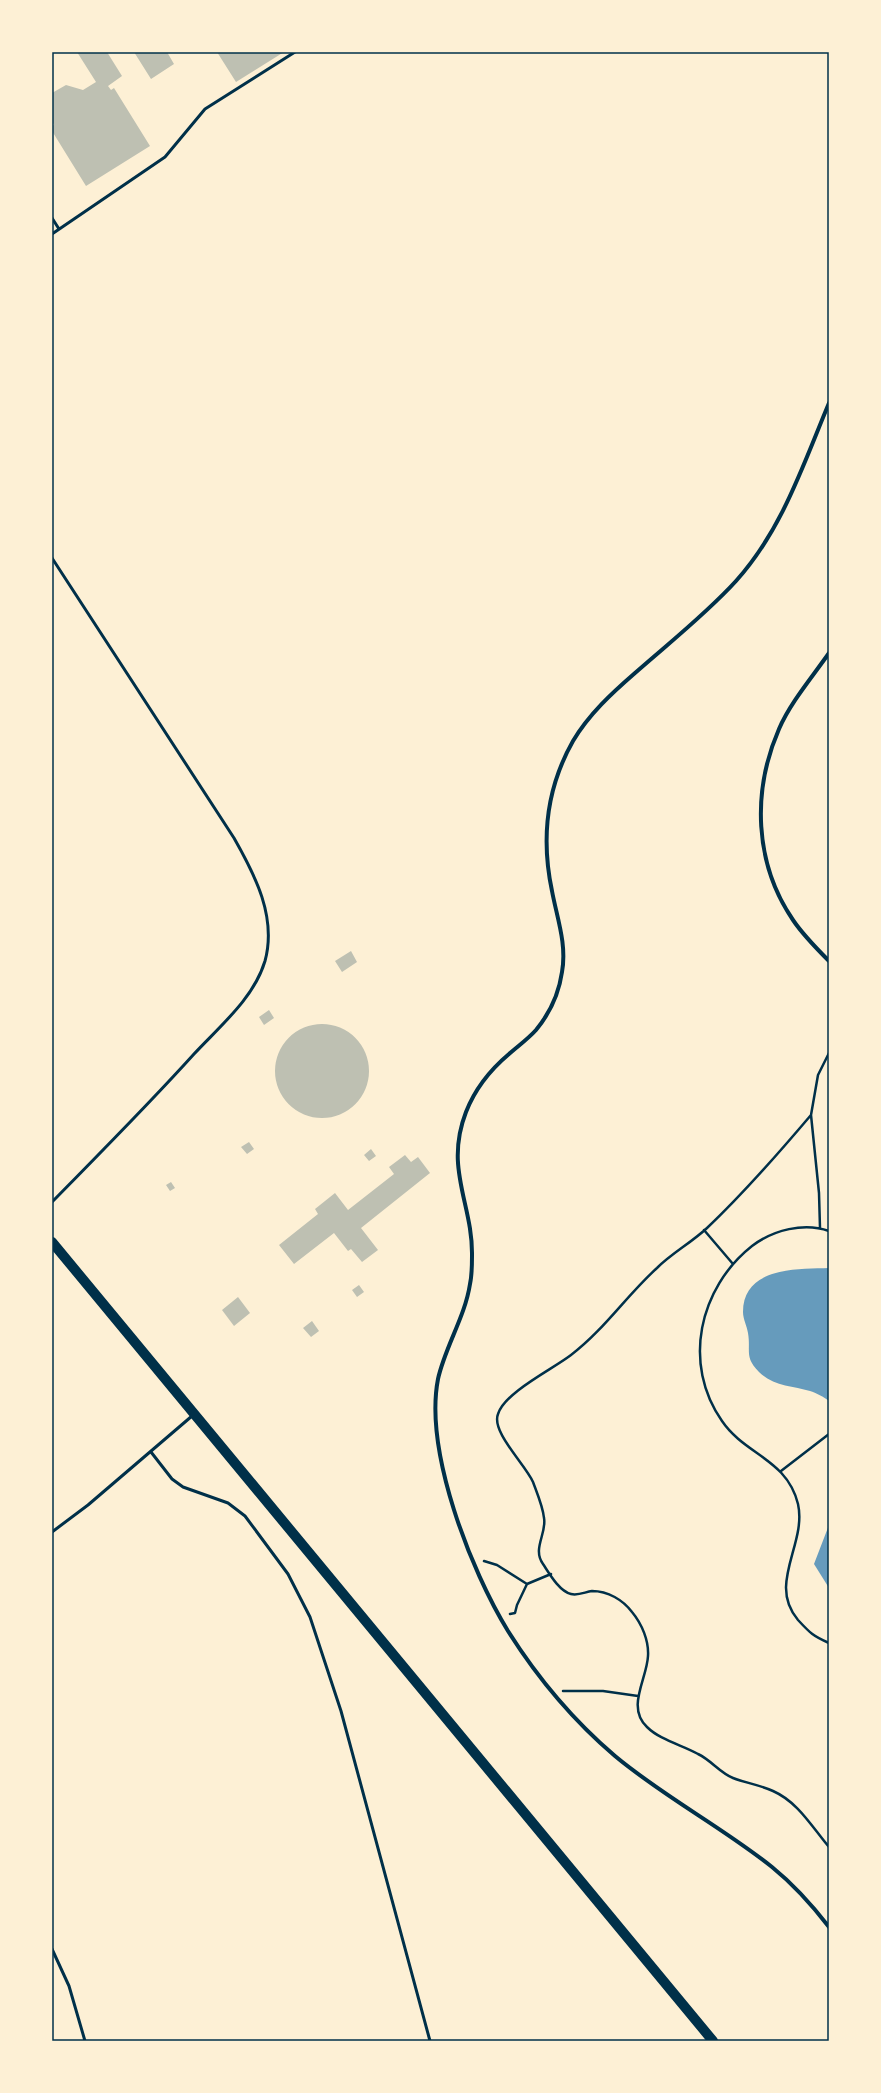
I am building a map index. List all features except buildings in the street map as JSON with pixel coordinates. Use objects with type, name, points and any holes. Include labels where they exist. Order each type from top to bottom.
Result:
[{"type":"main road","points":[[52,1242],[713,2041]]},
{"type":"street","points":[[829,403],[789,499],[774,528],[757,555],[714,603],[608,697],[585,723],[573,741],[556,781],[550,802],[546,845],[547,866],[564,944],[563,969],[557,992],[548,1014],[533,1034],[494,1068],[476,1090],[465,1115],[457,1156],[459,1183],[472,1251],[470,1285],[438,1379],[435,1414],[442,1463],[460,1529],[475,1564],[502,1619],[539,1675],[575,1717],[615,1756],[669,1796],[736,1840],[774,1869],[802,1895],[829,1926]]},
{"type":"street","points":[[829,653],[779,727],[766,765],[760,805],[763,846],[768,865],[782,903],[805,936],[829,961]]},
{"type":"lane","points":[[52,234],[165,157],[205,108],[295,52]]},
{"type":"lane","points":[[52,218],[59,229]]},
{"type":"lane","points":[[52,558],[234,838],[256,880],[268,924],[265,960],[261,972],[246,997],[168,1084],[52,1202]]},
{"type":"lane","points":[[52,1532],[151,1452],[194,1414]]},
{"type":"lane","points":[[151,1452],[172,1479],[183,1487],[228,1504],[245,1516],[288,1574],[310,1617],[341,1711],[430,2041]]},
{"type":"lane","points":[[52,1949],[69,1986],[85,2041]]},
{"type":"path","points":[[820,1228],[819,1194],[811,1115],[818,1075],[829,1053]]},
{"type":"path","points":[[811,1115],[771,1162],[704,1230],[657,1267],[607,1323],[582,1346],[506,1401],[499,1410],[497,1426],[500,1434],[527,1472],[544,1517],[544,1528],[538,1551],[540,1560],[563,1590],[570,1594],[576,1595],[591,1591],[604,1593],[618,1598],[632,1611],[641,1625],[646,1640],[648,1656],[638,1696],[639,1714],[648,1728],[701,1755],[731,1778],[773,1791],[786,1798],[798,1809],[829,1847]]},
{"type":"path","points":[[829,1232],[820,1228],[797,1228],[778,1232],[762,1238],[742,1254],[733,1264],[711,1298],[703,1318],[699,1346],[702,1375],[711,1400],[722,1422],[738,1439],[781,1471],[791,1485],[798,1504],[799,1523],[794,1550],[786,1575],[785,1595],[794,1615],[812,1635],[829,1643]]},
{"type":"path","points":[[704,1230],[733,1264]]},
{"type":"path","points":[[781,1471],[829,1434]]},
{"type":"path","points":[[475,1564],[484,1561],[497,1565],[527,1584]]},
{"type":"path","points":[[502,1619],[515,1613],[527,1584],[551,1574]]},
{"type":"path","points":[[557,1696],[565,1690],[618,1692],[638,1696]]},
{"type":"water","points":[[829,1268],[829,1401],[810,1391],[783,1385],[770,1380],[754,1367],[749,1354],[749,1339],[743,1312],[745,1297],[752,1286],[762,1279],[788,1270]]},
{"type":"water","points":[[829,1525],[829,1588],[814,1564]]}]
